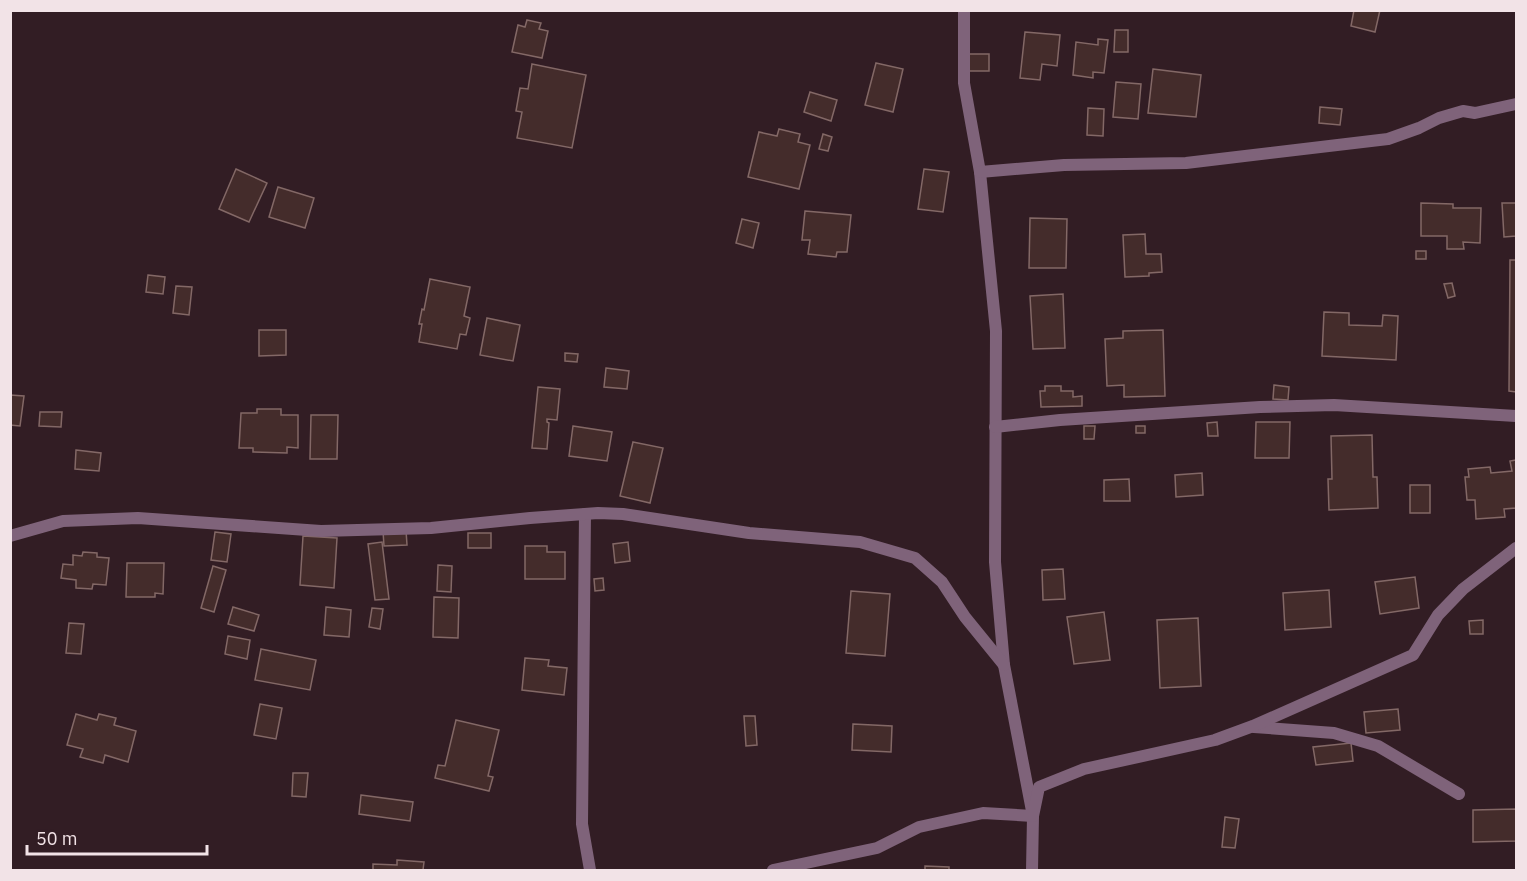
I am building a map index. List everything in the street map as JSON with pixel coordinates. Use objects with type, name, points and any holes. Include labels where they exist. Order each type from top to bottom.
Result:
[{"type":"street","points":[[964,10],[964,83],[980,172],[996,331],[995,562],[1004,666],[1033,816]]},
{"type":"street","points":[[980,172],[1064,165],[1186,163],[1388,139],[1439,118],[1463,111],[1475,113],[1516,104]]},
{"type":"street","points":[[995,427],[1060,420],[1260,407],[1334,405],[1516,416]]},
{"type":"street","points":[[10,536],[63,521],[138,518],[321,531],[431,528],[585,514],[623,514],[749,533],[860,542],[915,558],[942,582],[965,617],[1004,666]]},
{"type":"street","points":[[585,514],[582,824],[590,870]]},
{"type":"street","points":[[1032,870],[1033,816],[1039,787],[1084,769],[1215,741],[1413,655],[1438,615],[1463,589],[1516,548]]},
{"type":"street","points":[[1253,726],[1334,733],[1378,746],[1459,794]]},
{"type":"street","points":[[773,870],[877,848],[919,827],[983,813],[1033,816]]},
{"type":"building","points":[[1354,10],[1380,10],[1375,32],[1351,26]]},
{"type":"building","points":[[527,20],[541,23],[539,29],[548,31],[542,58],[512,52],[518,25],[525,27]]},
{"type":"building","points":[[1115,30],[1128,30],[1128,52],[1114,52]]},
{"type":"building","points":[[1025,32],[1060,35],[1057,66],[1042,64],[1040,80],[1020,78]]},
{"type":"building","points":[[1098,39],[1108,40],[1104,73],[1093,72],[1093,78],[1073,75],[1076,42],[1098,45]]},
{"type":"building","points":[[967,54],[989,54],[989,71],[967,71]]},
{"type":"building","points":[[876,63],[903,69],[893,112],[865,105]]},
{"type":"building","points":[[532,64],[586,75],[572,148],[517,138],[522,112],[516,111],[520,88],[528,89]]},
{"type":"building","points":[[1153,69],[1201,75],[1196,117],[1148,113]]},
{"type":"building","points":[[1116,82],[1141,84],[1138,119],[1113,117]]},
{"type":"building","points":[[810,92],[837,100],[831,121],[804,112]]},
{"type":"building","points":[[1320,107],[1342,109],[1340,125],[1319,123]]},
{"type":"building","points":[[1088,108],[1104,109],[1103,136],[1087,135]]},
{"type":"building","points":[[779,129],[800,134],[798,142],[810,145],[799,189],[748,177],[759,132],[777,136]]},
{"type":"building","points":[[823,134],[832,137],[828,151],[819,149]]},
{"type":"building","points":[[236,169],[267,183],[249,222],[219,209]]},
{"type":"building","points":[[924,169],[949,172],[943,212],[918,209]]},
{"type":"building","points":[[278,187],[314,198],[305,228],[269,217]]},
{"type":"building","points":[[1421,203],[1453,204],[1453,208],[1481,208],[1480,243],[1463,242],[1464,249],[1447,249],[1447,236],[1421,236]]},
{"type":"building","points":[[1502,203],[1516,203],[1516,236],[1504,237]]},
{"type":"building","points":[[805,211],[851,215],[847,252],[837,252],[836,257],[808,254],[810,240],[802,240]]},
{"type":"building","points":[[1030,218],[1067,219],[1066,268],[1029,268]]},
{"type":"building","points":[[742,219],[759,223],[753,248],[736,243]]},
{"type":"building","points":[[1145,234],[1146,254],[1161,254],[1162,272],[1149,273],[1149,276],[1125,277],[1123,235]]},
{"type":"building","points":[[1416,251],[1426,251],[1426,259],[1416,259]]},
{"type":"building","points":[[1510,260],[1516,260],[1516,392],[1509,391]]},
{"type":"building","points":[[148,275],[165,277],[163,294],[146,292]]},
{"type":"building","points":[[430,279],[470,287],[464,316],[470,318],[466,335],[460,334],[457,349],[419,342],[422,324],[419,324]]},
{"type":"building","points":[[1452,283],[1455,296],[1448,298],[1444,284]]},
{"type":"building","points":[[176,286],[192,287],[189,315],[173,313]]},
{"type":"building","points":[[1063,294],[1065,348],[1033,349],[1030,296]]},
{"type":"building","points":[[1324,312],[1349,313],[1349,325],[1382,326],[1383,315],[1398,316],[1396,360],[1322,356]]},
{"type":"building","points":[[487,318],[520,325],[513,361],[480,355]]},
{"type":"building","points":[[259,330],[286,330],[286,355],[259,356]]},
{"type":"building","points":[[1163,330],[1165,396],[1124,397],[1124,385],[1107,386],[1105,339],[1123,338],[1123,331]]},
{"type":"building","points":[[565,353],[578,354],[577,362],[565,361]]},
{"type":"building","points":[[606,368],[629,371],[627,389],[604,387]]},
{"type":"building","points":[[1274,385],[1289,387],[1288,400],[1273,399]]},
{"type":"building","points":[[1045,386],[1061,386],[1061,391],[1073,391],[1073,397],[1082,396],[1082,406],[1041,407],[1040,391],[1045,391]]},
{"type":"building","points":[[538,387],[560,389],[557,420],[547,419],[549,423],[547,449],[532,448]]},
{"type":"building","points":[[10,395],[24,396],[20,426],[10,425]]},
{"type":"building","points":[[257,409],[281,409],[281,415],[298,415],[298,448],[287,447],[287,453],[253,452],[253,448],[239,448],[241,413],[257,413]]},
{"type":"building","points":[[40,412],[62,412],[61,427],[39,426]]},
{"type":"building","points":[[311,415],[338,415],[337,459],[310,459]]},
{"type":"building","points":[[1217,422],[1218,436],[1208,436],[1207,423]]},
{"type":"building","points":[[1256,422],[1290,422],[1289,458],[1255,458]]},
{"type":"building","points":[[573,426],[612,432],[607,461],[569,456]]},
{"type":"building","points":[[1084,426],[1095,426],[1094,439],[1084,439]]},
{"type":"building","points":[[1136,426],[1145,426],[1145,433],[1136,433]]},
{"type":"building","points":[[1372,435],[1373,477],[1377,477],[1378,508],[1329,510],[1328,479],[1332,479],[1331,436]]},
{"type":"building","points":[[633,442],[663,448],[650,503],[620,496]]},
{"type":"building","points":[[76,450],[101,453],[99,471],[75,469]]},
{"type":"building","points":[[1516,460],[1516,508],[1504,509],[1505,517],[1476,519],[1475,500],[1467,500],[1465,477],[1469,477],[1468,469],[1490,467],[1491,473],[1512,471],[1510,461]]},
{"type":"building","points":[[1202,473],[1203,495],[1176,497],[1175,475]]},
{"type":"building","points":[[1129,479],[1130,501],[1104,501],[1104,480]]},
{"type":"building","points":[[1410,485],[1430,485],[1430,513],[1410,513]]},
{"type":"building","points":[[406,530],[407,545],[384,546],[383,531]]},
{"type":"building","points":[[215,532],[231,534],[227,562],[211,560]]},
{"type":"building","points":[[468,533],[491,533],[491,548],[468,548]]},
{"type":"building","points":[[303,536],[337,538],[334,588],[300,585]]},
{"type":"building","points":[[382,542],[389,599],[375,600],[368,544]]},
{"type":"building","points":[[628,542],[630,561],[615,563],[613,544]]},
{"type":"building","points":[[525,546],[547,546],[547,552],[565,552],[565,579],[525,579]]},
{"type":"building","points":[[83,552],[97,553],[97,557],[109,558],[106,585],[93,584],[92,589],[76,588],[76,580],[61,578],[63,564],[73,565],[73,555],[82,556]]},
{"type":"building","points":[[127,563],[164,563],[163,594],[155,593],[155,597],[126,597]]},
{"type":"building","points":[[438,565],[452,566],[451,592],[437,591]]},
{"type":"building","points":[[213,566],[226,570],[214,612],[201,608]]},
{"type":"building","points":[[1063,569],[1065,599],[1043,600],[1042,570]]},
{"type":"building","points":[[1415,577],[1419,608],[1380,614],[1375,582]]},
{"type":"building","points":[[603,578],[604,590],[595,591],[594,579]]},
{"type":"building","points":[[1329,590],[1331,627],[1285,630],[1283,593]]},
{"type":"building","points":[[851,591],[890,594],[885,656],[846,653]]},
{"type":"building","points":[[434,597],[459,598],[458,638],[433,637]]},
{"type":"building","points":[[233,607],[259,615],[254,631],[228,624]]},
{"type":"building","points":[[326,607],[351,610],[349,637],[324,635]]},
{"type":"building","points":[[372,608],[383,609],[380,629],[369,627]]},
{"type":"building","points":[[1104,612],[1110,660],[1074,664],[1067,617]]},
{"type":"building","points":[[1198,618],[1201,686],[1160,688],[1157,620]]},
{"type":"building","points":[[1483,620],[1483,634],[1470,634],[1469,621]]},
{"type":"building","points":[[69,623],[84,624],[81,654],[66,653]]},
{"type":"building","points":[[228,636],[250,640],[247,659],[225,654]]},
{"type":"building","points":[[261,649],[316,660],[310,690],[255,680]]},
{"type":"building","points":[[525,658],[549,660],[548,666],[567,668],[564,695],[522,690]]},
{"type":"building","points":[[260,704],[282,708],[276,739],[254,735]]},
{"type":"building","points":[[1398,709],[1400,730],[1366,733],[1364,712]]},
{"type":"building","points":[[76,714],[97,720],[99,714],[116,718],[114,725],[136,731],[128,762],[105,755],[103,763],[80,757],[83,749],[67,745]]},
{"type":"building","points":[[744,716],[755,716],[757,745],[746,746]]},
{"type":"building","points":[[456,720],[499,730],[488,776],[493,777],[489,791],[435,778],[438,765],[445,766]]},
{"type":"building","points":[[853,724],[892,726],[891,752],[852,750]]},
{"type":"building","points":[[1351,743],[1353,761],[1316,765],[1313,747]]},
{"type":"building","points":[[293,773],[308,773],[306,797],[292,796]]},
{"type":"building","points":[[361,795],[413,802],[410,821],[359,814]]},
{"type":"building","points":[[1516,809],[1516,841],[1473,842],[1473,810]]},
{"type":"building","points":[[1225,817],[1239,819],[1235,848],[1222,847]]},
{"type":"building","points":[[397,860],[424,862],[423,870],[373,870],[373,864],[397,865]]},
{"type":"building","points":[[925,866],[949,867],[949,870],[925,870]]}]
